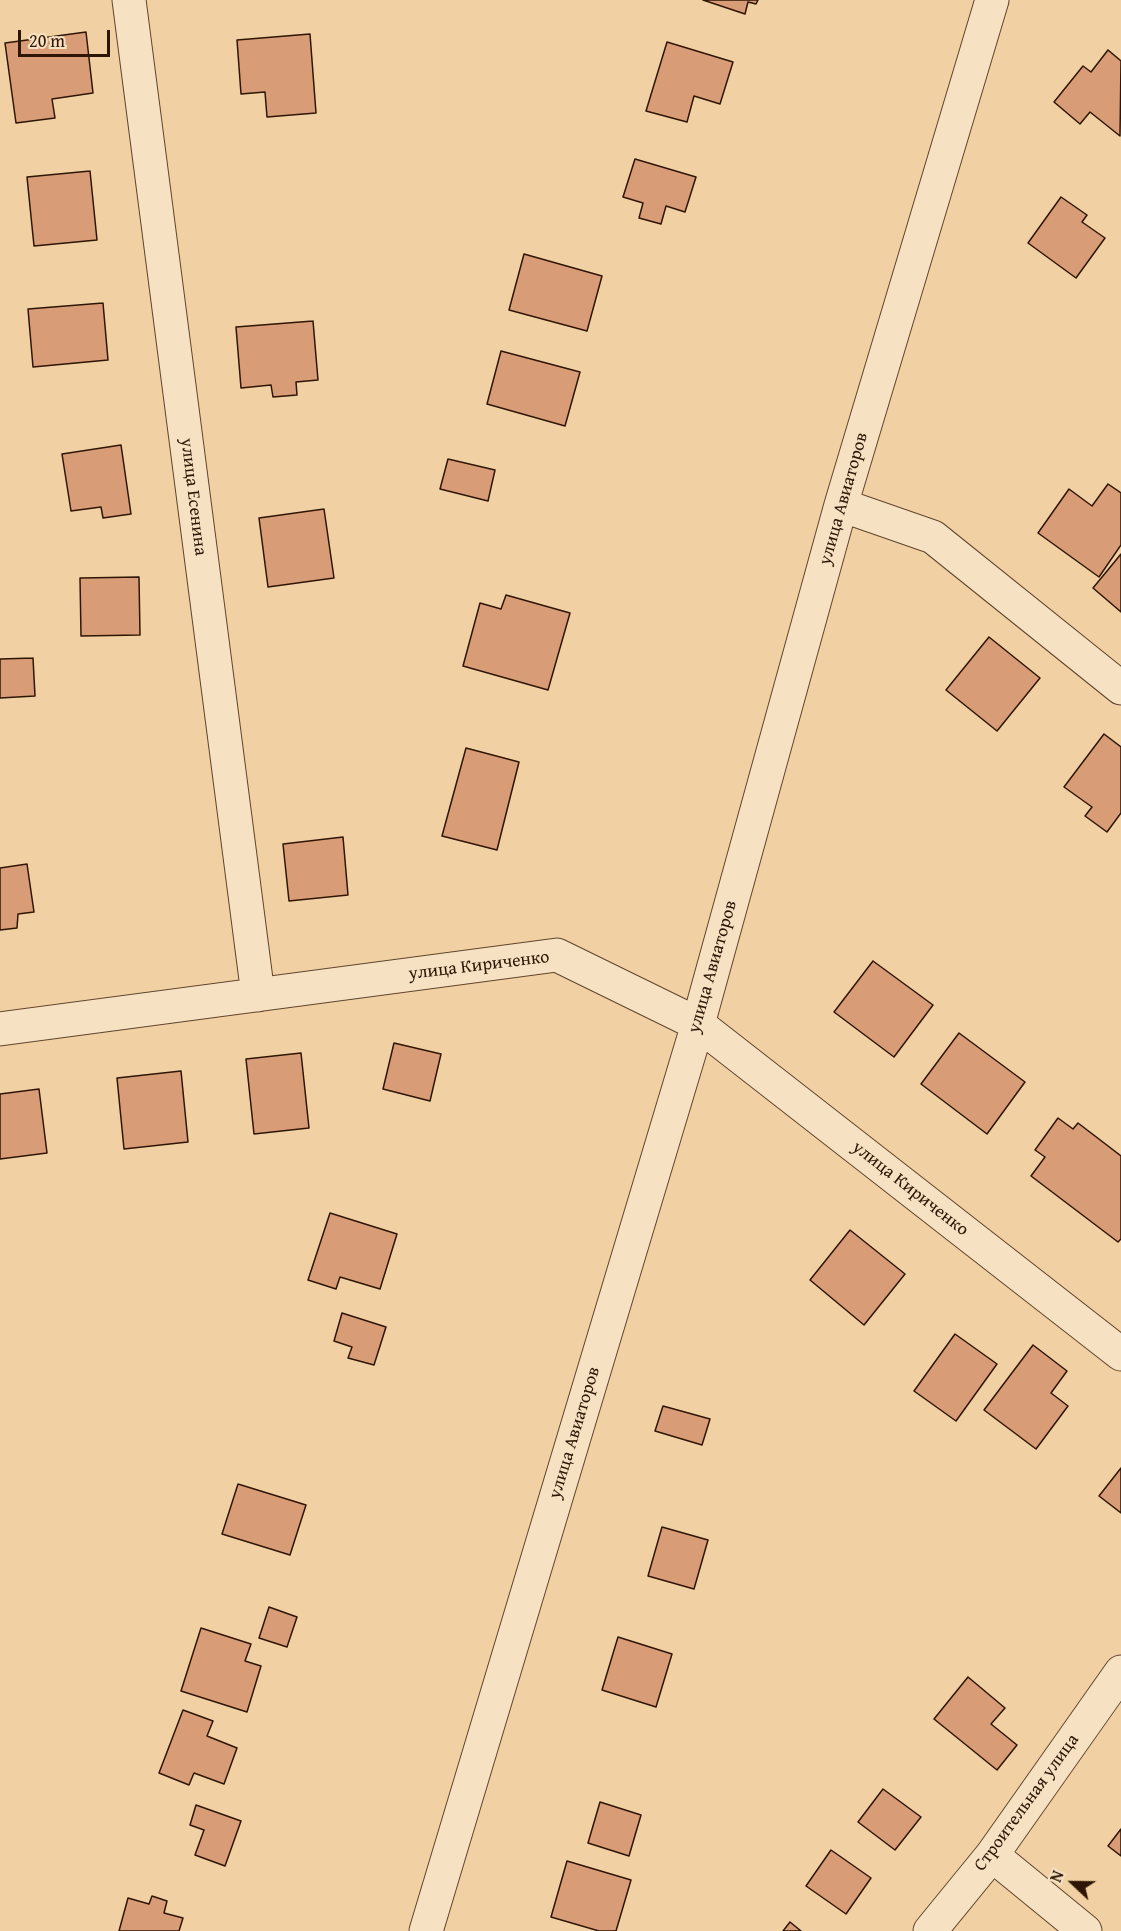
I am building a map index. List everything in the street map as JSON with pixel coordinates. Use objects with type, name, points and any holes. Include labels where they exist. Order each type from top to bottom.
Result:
[{"type":"street","name":"улица Есенина","points":[[129,0],[258,995]]},
{"type":"street","name":"улица Авиаторов","points":[[426,1931],[698,1024],[841,505],[992,0]]},
{"type":"street","points":[[841,505],[933,537],[1121,688]]},
{"type":"street","name":"улица Кириченко","points":[[0,1029],[557,955],[698,1024],[1121,1354]]},
{"type":"street","name":"Строительная улица","points":[[930,1931],[992,1855],[1121,1672]]},
{"type":"street","points":[[992,1855],[1085,1931]]},
{"type":"building","points":[[703,0],[758,0],[756,4],[748,2],[745,14]]},
{"type":"building","points":[[86,32],[93,93],[52,99],[55,118],[16,123],[5,43]]},
{"type":"building","points":[[310,34],[316,113],[267,117],[265,92],[241,94],[237,40]]},
{"type":"building","points":[[667,42],[733,62],[720,104],[694,96],[687,122],[646,111]]},
{"type":"building","points":[[1108,50],[1121,61],[1120,136],[1090,112],[1080,124],[1054,102],[1083,66],[1091,72]]},
{"type":"building","points":[[635,159],[696,177],[685,212],[666,206],[661,224],[639,218],[643,203],[623,197]]},
{"type":"building","points":[[90,171],[97,240],[34,246],[27,177]]},
{"type":"building","points":[[1061,197],[1087,215],[1082,222],[1105,238],[1076,278],[1028,243]]},
{"type":"building","points":[[524,254],[602,276],[587,331],[509,310]]},
{"type":"building","points":[[103,303],[108,360],[33,367],[28,309]]},
{"type":"building","points":[[313,321],[318,380],[296,382],[297,395],[273,397],[271,385],[241,388],[236,327]]},
{"type":"building","points":[[501,351],[580,372],[565,426],[487,404]]},
{"type":"building","points":[[121,445],[131,514],[103,518],[101,507],[71,511],[62,454]]},
{"type":"building","points":[[448,459],[495,470],[488,501],[440,489]]},
{"type":"building","points":[[1108,484],[1121,493],[1121,545],[1099,577],[1038,533],[1069,489],[1092,506]]},
{"type":"building","points":[[324,509],[334,578],[268,587],[259,518]]},
{"type":"building","points":[[1121,554],[1121,612],[1093,588]]},
{"type":"building","points":[[139,577],[140,635],[81,636],[80,578]]},
{"type":"building","points":[[506,595],[570,613],[548,690],[463,666],[480,603],[501,609]]},
{"type":"building","points":[[989,637],[1040,678],[997,731],[946,690]]},
{"type":"building","points":[[33,658],[35,696],[0,698],[0,659]]},
{"type":"building","points":[[1104,734],[1121,747],[1121,813],[1107,832],[1085,816],[1092,807],[1064,787]]},
{"type":"building","points":[[466,748],[519,762],[497,850],[442,836]]},
{"type":"building","points":[[343,837],[348,895],[289,901],[283,844]]},
{"type":"building","points":[[27,864],[34,912],[18,914],[17,928],[0,930],[0,868]]},
{"type":"building","points":[[873,961],[933,1005],[894,1057],[834,1012]]},
{"type":"building","points":[[959,1033],[1025,1082],[987,1134],[921,1084]]},
{"type":"building","points":[[394,1043],[441,1054],[430,1101],[383,1089]]},
{"type":"building","points":[[301,1053],[309,1128],[254,1134],[246,1059]]},
{"type":"building","points":[[181,1071],[188,1142],[124,1149],[117,1078]]},
{"type":"building","points":[[39,1089],[47,1153],[0,1159],[0,1094]]},
{"type":"building","points":[[1058,1118],[1073,1129],[1078,1123],[1121,1156],[1121,1239],[1118,1242],[1031,1176],[1045,1157],[1035,1150]]},
{"type":"building","points":[[330,1213],[397,1234],[380,1289],[340,1277],[336,1289],[308,1280]]},
{"type":"building","points":[[850,1230],[905,1274],[864,1325],[810,1280]]},
{"type":"building","points":[[342,1313],[386,1327],[374,1365],[348,1358],[352,1347],[334,1341]]},
{"type":"building","points":[[955,1334],[997,1364],[956,1421],[914,1391]]},
{"type":"building","points":[[1033,1345],[1067,1371],[1051,1393],[1068,1406],[1036,1449],[984,1410]]},
{"type":"building","points":[[663,1406],[710,1419],[702,1445],[655,1431]]},
{"type":"building","points":[[1121,1468],[1121,1513],[1099,1496]]},
{"type":"building","points":[[238,1484],[306,1505],[290,1555],[222,1534]]},
{"type":"building","points":[[662,1527],[708,1540],[694,1589],[648,1576]]},
{"type":"building","points":[[269,1607],[297,1617],[287,1647],[259,1638]]},
{"type":"building","points":[[201,1628],[251,1644],[245,1661],[261,1666],[247,1712],[181,1691]]},
{"type":"building","points":[[618,1637],[672,1654],[656,1707],[602,1690]]},
{"type":"building","points":[[968,1677],[1005,1708],[991,1724],[1017,1745],[997,1770],[934,1719]]},
{"type":"building","points":[[183,1710],[213,1721],[207,1736],[237,1748],[224,1784],[194,1773],[189,1785],[159,1773]]},
{"type":"building","points":[[883,1789],[921,1817],[895,1850],[858,1822]]},
{"type":"building","points":[[600,1802],[641,1815],[629,1856],[588,1843]]},
{"type":"building","points":[[196,1805],[241,1821],[225,1866],[195,1855],[204,1830],[190,1825]]},
{"type":"building","points":[[1121,1829],[1121,1856],[1108,1846]]},
{"type":"building","points":[[831,1850],[871,1878],[846,1914],[806,1886]]},
{"type":"building","points":[[567,1861],[631,1880],[616,1931],[599,1931],[551,1917]]},
{"type":"building","points":[[152,1896],[167,1901],[164,1913],[183,1918],[179,1931],[119,1931],[128,1898],[149,1904]]},
{"type":"building","points":[[790,1922],[801,1931],[783,1931]]}]
